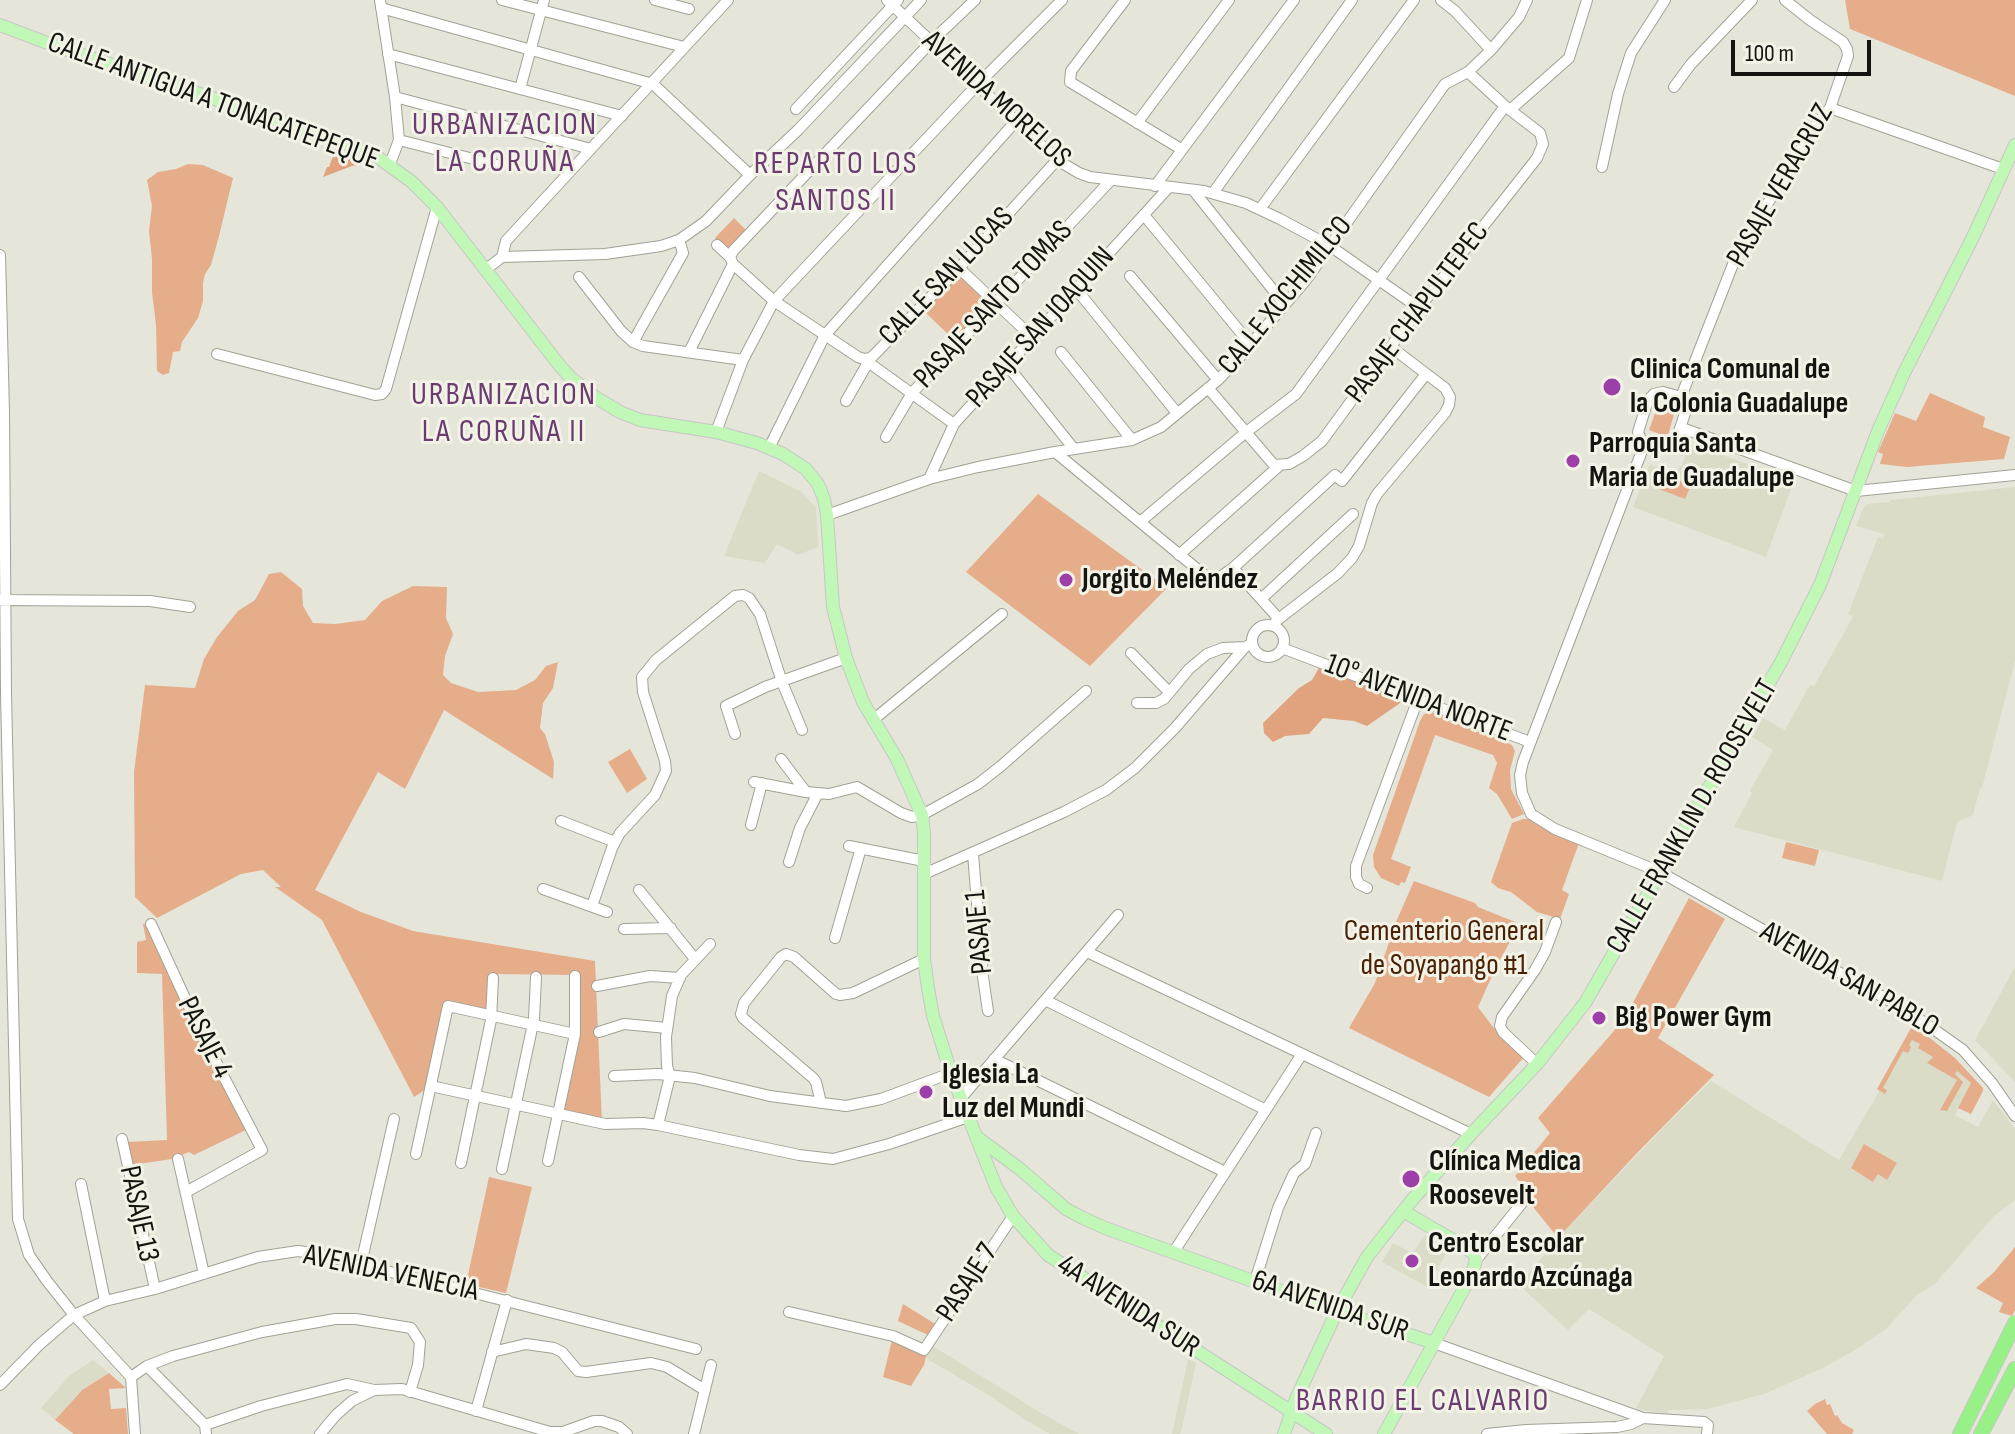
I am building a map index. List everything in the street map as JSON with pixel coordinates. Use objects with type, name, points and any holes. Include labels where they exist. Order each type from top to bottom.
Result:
[{"type":"highway","points":[[1963,1434],[2015,1323]]},
{"type":"highway","points":[[1963,1434],[2015,1342]]},
{"type":"highway","points":[[1983,1434],[2015,1369]]},
{"type":"highway","points":[[1983,1434],[2015,1384]]},
{"type":"main road","name":"CALLE ANTIGUA A TONACATEPEQUE","points":[[0,25],[344,142],[390,164],[437,207],[560,366],[595,397],[640,420],[716,432],[769,448],[806,469],[818,484],[824,499],[833,607],[846,658],[863,702],[897,759],[922,815],[924,959],[933,1016],[976,1136]]},
{"type":"main road","name":"CALLE FRANKLIN D. ROOSEVELT","points":[[1284,1434],[1337,1311],[1367,1257],[1403,1211],[1537,1064],[1585,1003],[1804,620],[1882,421],[2015,145]]},
{"type":"main road","name":"6A AVENIDA SUR","points":[[976,1136],[1066,1209],[1083,1218],[1173,1253],[1434,1343]]},
{"type":"main road","name":"4A AVENIDA SUR","points":[[976,1136],[996,1187],[1013,1216],[1048,1255],[1326,1434]]},
{"type":"main road","points":[[996,1187],[997,1170],[1013,1165]]},
{"type":"main road","points":[[1384,1434],[1472,1274],[1474,1255],[1403,1211]]},
{"type":"street","points":[[502,0],[542,6],[684,47]]},
{"type":"street","points":[[655,0],[689,9]]},
{"type":"street","points":[[502,257],[506,241],[728,0]]},
{"type":"street","points":[[485,270],[502,257],[605,254],[661,246],[679,240],[706,221],[798,130],[921,0]]},
{"type":"street","points":[[689,352],[732,260],[733,251],[932,41],[975,0]]},
{"type":"street","points":[[716,432],[743,360],[774,301],[977,85],[1062,0]]},
{"type":"street","points":[[1125,0],[1071,71],[1069,80],[1074,86],[1181,149]]},
{"type":"street","points":[[1137,123],[1229,0]]},
{"type":"street","points":[[1155,186],[1294,0]]},
{"type":"street","points":[[1213,193],[1352,0]]},
{"type":"street","points":[[1260,209],[1414,0]]},
{"type":"street","points":[[1441,0],[1491,50]]},
{"type":"street","name":"CALLE XOCHIMILCO","points":[[827,515],[929,479],[1055,452],[1132,440],[1161,427],[1218,380],[1251,345],[1306,280],[1445,84],[1468,72],[1491,50],[1519,17],[1527,0]]},
{"type":"street","points":[[1140,522],[1296,394],[1507,108],[1569,58],[1587,0]]},
{"type":"street","points":[[1602,167],[1618,94],[1631,53],[1665,0]]},
{"type":"street","points":[[1674,87],[1691,64],[1752,0]]},
{"type":"street","name":"PASAJE VERACRUZ","points":[[1681,397],[1743,242],[1813,129],[1830,108],[1848,56],[1843,42],[1785,0]]},
{"type":"street","points":[[796,109],[893,2]]},
{"type":"street","name":"AVENIDA MORELOS","points":[[893,2],[905,17],[1057,160],[1079,173],[1213,193],[1246,203],[1330,246],[1419,308]]},
{"type":"street","points":[[390,164],[399,140],[380,4],[529,51],[653,84],[750,175]]},
{"type":"street","points":[[520,89],[542,6]]},
{"type":"street","points":[[388,54],[622,116]]},
{"type":"street","name":"PASAJE CHAPULTEPEC","points":[[1179,555],[1279,466],[1303,456],[1322,441],[1419,308],[1537,158],[1543,144],[1540,133],[1468,72]]},
{"type":"street","points":[[395,97],[591,149]]},
{"type":"street","points":[[1830,108],[2003,169]]},
{"type":"street","points":[[769,448],[825,335],[1016,121]]},
{"type":"street","points":[[399,140],[497,165]]},
{"type":"street","name":"CALLE SAN LUCAS","points":[[717,245],[774,301],[858,357],[870,360],[1057,160]]},
{"type":"street","name":"PASAJE SANTO TOMAS","points":[[886,437],[912,393],[1111,180]]},
{"type":"street","name":"PASAJE SAN JOAQUIN","points":[[929,479],[954,424],[1169,187]]},
{"type":"street","points":[[1193,190],[1285,305]]},
{"type":"street","points":[[217,354],[375,395],[382,394],[386,389],[437,207]]},
{"type":"street","points":[[1144,215],[1251,345]]},
{"type":"street","points":[[633,342],[683,253],[679,240]]},
{"type":"street","points":[[0,255],[4,412],[2,600],[18,1219],[29,1255],[74,1315],[131,1377],[135,1434]]},
{"type":"street","points":[[959,268],[1032,337]]},
{"type":"street","points":[[1130,276],[1218,380]]},
{"type":"street","points":[[579,277],[633,342],[743,360]]},
{"type":"street","points":[[1076,289],[1177,413]]},
{"type":"street","points":[[849,846],[924,867],[973,854],[1106,790],[1135,768],[1248,645],[1257,629],[1276,622],[1338,573],[1352,558],[1377,494],[1445,413],[1450,397],[1445,388],[1391,347]]},
{"type":"street","points":[[1061,352],[1132,440]]},
{"type":"street","points":[[846,401],[870,360],[954,424]]},
{"type":"street","points":[[1007,365],[1074,449]]},
{"type":"street","points":[[1055,452],[1179,555],[1208,578],[1216,580],[1335,475],[1342,481],[1426,374]]},
{"type":"street","points":[[1208,388],[1269,460],[1279,466]]},
{"type":"street","points":[[1658,392],[1681,397],[1685,402],[1682,428],[1676,441],[1667,448],[1645,443],[1638,432],[1648,400],[1658,392]]},
{"type":"street","points":[[1682,428],[1856,491],[2015,475]]},
{"type":"street","points":[[1530,742],[1645,443]]},
{"type":"street","points":[[1261,599],[1353,514]]},
{"type":"street","points":[[1233,568],[1261,599],[1283,636],[1282,648],[1274,656],[1258,655],[1248,645]]},
{"type":"street","points":[[592,906],[615,842],[655,795],[666,771],[643,692],[642,677],[656,660],[735,596],[749,598],[760,614],[782,682],[802,730]]},
{"type":"street","points":[[2,600],[150,601],[190,607]]},
{"type":"street","points":[[873,720],[1002,614]]},
{"type":"street","points":[[1137,703],[1156,703],[1164,699],[1189,669],[1207,654],[1223,648],[1248,645]]},
{"type":"street","name":"10° AVENIDA NORTE","points":[[1282,648],[1530,742],[1520,775],[1522,793],[1531,814],[1555,829],[1660,872]]},
{"type":"street","points":[[1131,653],[1165,688]]},
{"type":"street","points":[[735,734],[726,706],[765,687],[846,658]]},
{"type":"street","points":[[751,825],[758,782],[829,794],[857,787],[901,813],[912,817],[922,815],[978,784],[1086,691]]},
{"type":"street","points":[[1367,888],[1359,884],[1356,866],[1418,699]]},
{"type":"street","points":[[781,759],[812,793]]},
{"type":"street","points":[[789,862],[812,793]]},
{"type":"street","points":[[561,821],[615,842]]},
{"type":"street","points":[[835,938],[861,848]]},
{"type":"street","name":"PASAJE 1","points":[[973,854],[988,1011]]},
{"type":"street","name":"AVENIDA SAN PABLO","points":[[1660,872],[1908,1011],[1939,1032],[1963,1050],[2015,1116]]},
{"type":"street","points":[[543,889],[607,912]]},
{"type":"street","points":[[639,890],[695,959]]},
{"type":"street","points":[[961,1098],[1118,915]]},
{"type":"street","points":[[1537,1064],[1500,1026],[1502,1017],[1540,961],[1556,922]]},
{"type":"street","name":"PASAJE 4","points":[[151,924],[202,1035],[262,1150],[186,1192]]},
{"type":"street","points":[[624,929],[671,928]]},
{"type":"street","points":[[658,1125],[670,1076],[666,1050],[672,996],[680,978],[710,944]]},
{"type":"street","points":[[1087,952],[1471,1134]]},
{"type":"street","points":[[821,1103],[813,1078],[743,1018],[744,1003],[786,954],[794,957],[840,995],[853,993],[924,959]]},
{"type":"street","points":[[548,1161],[575,1034],[575,976]]},
{"type":"street","points":[[597,986],[650,976],[680,978]]},
{"type":"street","points":[[502,1169],[533,1025],[536,977]]},
{"type":"street","points":[[461,1163],[491,1016],[493,978]]},
{"type":"street","points":[[1045,1000],[1266,1110]]},
{"type":"street","points":[[416,1154],[448,1006],[575,1034]]},
{"type":"street","points":[[599,1032],[624,1024],[667,1028]]},
{"type":"street","points":[[1173,1253],[1302,1054]]},
{"type":"street","points":[[994,1059],[1225,1172]]},
{"type":"street","points":[[614,1076],[658,1074],[695,1078],[770,1096],[846,1106],[870,1101],[951,1073]]},
{"type":"street","points":[[431,1086],[605,1124],[658,1125],[799,1155],[833,1159],[968,1117]]},
{"type":"street","points":[[361,1264],[394,1119]]},
{"type":"street","points":[[1255,1281],[1278,1208],[1294,1173],[1305,1164],[1316,1133]]},
{"type":"street","name":"PASAJE 13","points":[[122,1139],[155,1289]]},
{"type":"street","points":[[178,1159],[204,1274]]},
{"type":"street","points":[[81,1184],[105,1301]]},
{"type":"street","points":[[1474,1255],[1526,1198]]},
{"type":"street","name":"PASAJE 7","points":[[789,1312],[893,1336],[924,1350],[1013,1216]]},
{"type":"street","name":"AVENIDA VENECIA","points":[[0,1385],[74,1315],[105,1301],[258,1257],[298,1251],[507,1300],[476,1411]]},
{"type":"street","points":[[507,1300],[696,1349]]},
{"type":"street","points":[[131,1377],[147,1366],[173,1356],[262,1332],[335,1319],[366,1320],[411,1328],[420,1342],[418,1365],[410,1392]]},
{"type":"street","name":"6A AVENIDA SUR","points":[[1434,1343],[1643,1418],[1704,1422],[1708,1430]]},
{"type":"street","points":[[492,1352],[526,1344],[554,1348],[562,1352],[578,1371],[586,1372],[659,1364],[705,1390]]},
{"type":"street","points":[[694,1434],[711,1365]]},
{"type":"street","points":[[147,1366],[206,1430],[261,1406],[347,1384],[374,1390],[402,1389],[550,1432],[567,1433],[594,1421],[602,1421],[619,1427],[627,1434]]},
{"type":"street","points":[[320,1434],[352,1401],[374,1390]]},
{"type":"street","points":[[1487,1434],[1617,1427],[1643,1418]]},
{"type":"shaded area","points":[[335,151],[345,154],[362,164],[323,177]]},
{"type":"shaded area","points":[[1692,444],[1794,481],[1766,557],[1633,507],[1649,466],[1671,471],[1677,469],[1682,466],[1688,447]]},
{"type":"shaded area","points":[[759,471],[800,491],[816,507],[818,547],[798,555],[777,544],[765,563],[724,556]]},
{"type":"shaded area","points":[[2015,487],[2015,661],[1982,788],[1973,815],[1957,822],[1942,881],[1734,827],[1773,750],[1752,737],[1763,718],[1785,730],[1853,617],[1848,614],[1878,537],[1883,539],[1884,534],[1856,526],[1864,507],[1890,500]]},
{"type":"shaded area","points":[[1320,666],[1406,699],[1367,726],[1354,721],[1323,718],[1309,734],[1285,736],[1273,742],[1264,733],[1263,723],[1299,688],[1312,680]]},
{"type":"shaded area","points":[[2015,967],[2015,1082],[1975,1040]]},
{"type":"shaded area","points":[[1913,1033],[1971,1083],[1955,1115],[1978,1127],[1993,1100],[2015,1129],[2015,1200],[1994,1216],[1935,1284],[1917,1295],[1886,1329],[1857,1349],[1764,1394],[1707,1409],[1668,1410],[1668,1413],[1647,1411],[1636,1408],[1664,1356],[1589,1309],[1568,1330],[1519,1285],[1558,1238],[1711,1081],[1839,1160]]},
{"type":"shaded area","name":"Centro Escolar Leonardo Azcúnaga","points":[[1425,1235],[1450,1247],[1427,1287],[1382,1262],[1393,1243],[1412,1253]]},
{"type":"shaded area","points":[[931,1345],[1079,1434],[1050,1434],[1025,1420],[924,1357]]},
{"type":"shaded area","points":[[1188,1359],[1196,1363],[1180,1434],[1172,1434]]},
{"type":"shaded area","points":[[93,1360],[109,1373],[80,1391],[55,1420],[41,1408],[69,1376]]},
{"type":"green space","points":[[1845,0],[2015,0],[2015,96],[1850,29]]},
{"type":"green space","points":[[188,164],[203,165],[233,178],[211,265],[205,274],[198,318],[182,342],[180,351],[173,352],[169,373],[163,375],[157,371],[149,231],[152,206],[147,180],[158,172]]},
{"type":"green space","points":[[734,218],[747,231],[728,251],[715,238]]},
{"type":"green space","points":[[962,273],[994,304],[957,343],[924,311]]},
{"type":"green space","points":[[1930,393],[1985,417],[1983,427],[2010,437],[2004,459],[1907,467],[1880,464],[1883,454],[1878,452],[1895,413],[1916,421]]},
{"type":"green space","points":[[1658,405],[1675,411],[1668,435],[1665,436],[1649,430]]},
{"type":"green space","points":[[1664,475],[1691,485],[1685,499],[1659,489]]},
{"type":"green space","name":"Jorgito Meléndez","points":[[1038,494],[1167,588],[1090,666],[966,572]]},
{"type":"green space","points":[[281,572],[302,589],[303,606],[313,623],[365,620],[382,601],[413,586],[447,587],[446,618],[453,634],[445,656],[443,675],[451,683],[478,692],[516,690],[535,680],[546,666],[558,662],[553,688],[543,703],[540,728],[554,762],[553,779],[444,710],[405,789],[378,772],[315,890],[361,912],[413,931],[595,961],[602,1123],[558,1114],[575,1036],[576,975],[493,974],[489,1015],[448,1006],[431,1086],[414,1097],[322,920],[275,887],[281,887],[263,870],[241,874],[157,918],[135,897],[134,772],[145,685],[195,688],[204,659],[217,637],[238,611],[255,600],[269,574]]},
{"type":"green space","points":[[1439,713],[1512,745],[1515,751],[1510,770],[1511,789],[1524,814],[1512,819],[1497,794],[1489,788],[1497,763],[1493,755],[1435,735],[1391,859],[1411,867],[1405,883],[1401,882],[1399,886],[1381,878],[1374,867],[1373,855],[1420,721],[1424,714]]},
{"type":"green space","points":[[630,749],[647,779],[627,793],[608,762]]},
{"type":"green space","points":[[1531,819],[1579,843],[1562,890],[1569,894],[1560,919],[1537,912],[1511,892],[1491,882],[1512,823]]},
{"type":"green space","points":[[1786,842],[1819,850],[1815,866],[1782,858]]},
{"type":"green space","name":"Cementerio General de Soyapango #1","points":[[1414,881],[1475,903],[1520,924],[1478,1007],[1493,1027],[1524,1057],[1489,1097],[1349,1028],[1375,983]]},
{"type":"green space","points":[[1689,898],[1725,919],[1658,1038],[1714,1075],[1558,1238],[1518,1188],[1521,1184],[1515,1176],[1550,1133],[1538,1118],[1628,1012]]},
{"type":"green space","points":[[150,923],[248,1129],[194,1155],[189,1152],[172,1159],[132,1165],[126,1142],[167,1140],[162,974],[137,973],[137,942],[146,940],[143,924]]},
{"type":"green space","points":[[1916,1027],[1955,1058],[1983,1088],[1971,1114],[1958,1108],[1971,1083],[1957,1071],[1955,1074],[1963,1082],[1947,1111],[1940,1110],[1957,1080],[1927,1063],[1933,1057],[1918,1048],[1920,1044],[1912,1040],[1908,1053],[1903,1051],[1883,1088],[1887,1090],[1885,1094],[1877,1089],[1911,1028]]},
{"type":"green space","points":[[1864,1144],[1897,1163],[1887,1180],[1878,1174],[1873,1182],[1851,1168]]},
{"type":"green space","points":[[489,1177],[532,1187],[506,1293],[466,1284]]},
{"type":"green space","points":[[2015,1247],[2015,1310],[2012,1316],[1999,1312],[2003,1303],[1976,1288]]},
{"type":"green space","points":[[903,1304],[937,1325],[930,1336],[898,1321]]},
{"type":"green space","points":[[893,1336],[927,1352],[924,1365],[911,1386],[883,1377]]},
{"type":"green space","points":[[109,1373],[126,1388],[109,1389],[111,1409],[126,1408],[128,1434],[74,1434],[55,1420],[82,1390]]},
{"type":"green space","points":[[1825,1399],[1835,1416],[1854,1430],[1852,1434],[1827,1434],[1807,1411]]},
{"type":"place","name":"Clinica Comunal de la Colonia Guadalupe","points":[[1612,387]]},
{"type":"place","name":"Parroquia Santa Maria de Guadalupe","points":[[1573,461]]},
{"type":"place","name":"Jorgito Meléndez","points":[[1066,580]]},
{"type":"place","name":"Big Power Gym","points":[[1599,1018]]},
{"type":"place","name":"Iglesia La Luz del Mundi","points":[[926,1092]]},
{"type":"place","name":"Clínica Medica Roosevelt","points":[[1411,1179]]},
{"type":"place","name":"Centro Escolar Leonardo Azcúnaga","points":[[1412,1261]]},
{"type":"district","name":"URBANIZACION LA CORUÑA","points":[[505,144]]},
{"type":"district","name":"REPARTO LOS SANTOS II","points":[[836,184]]},
{"type":"district","name":"URBANIZACION LA CORUÑA II","points":[[504,414]]},
{"type":"district","name":"BARRIO EL CALVARIO","points":[[1423,1402]]}]
